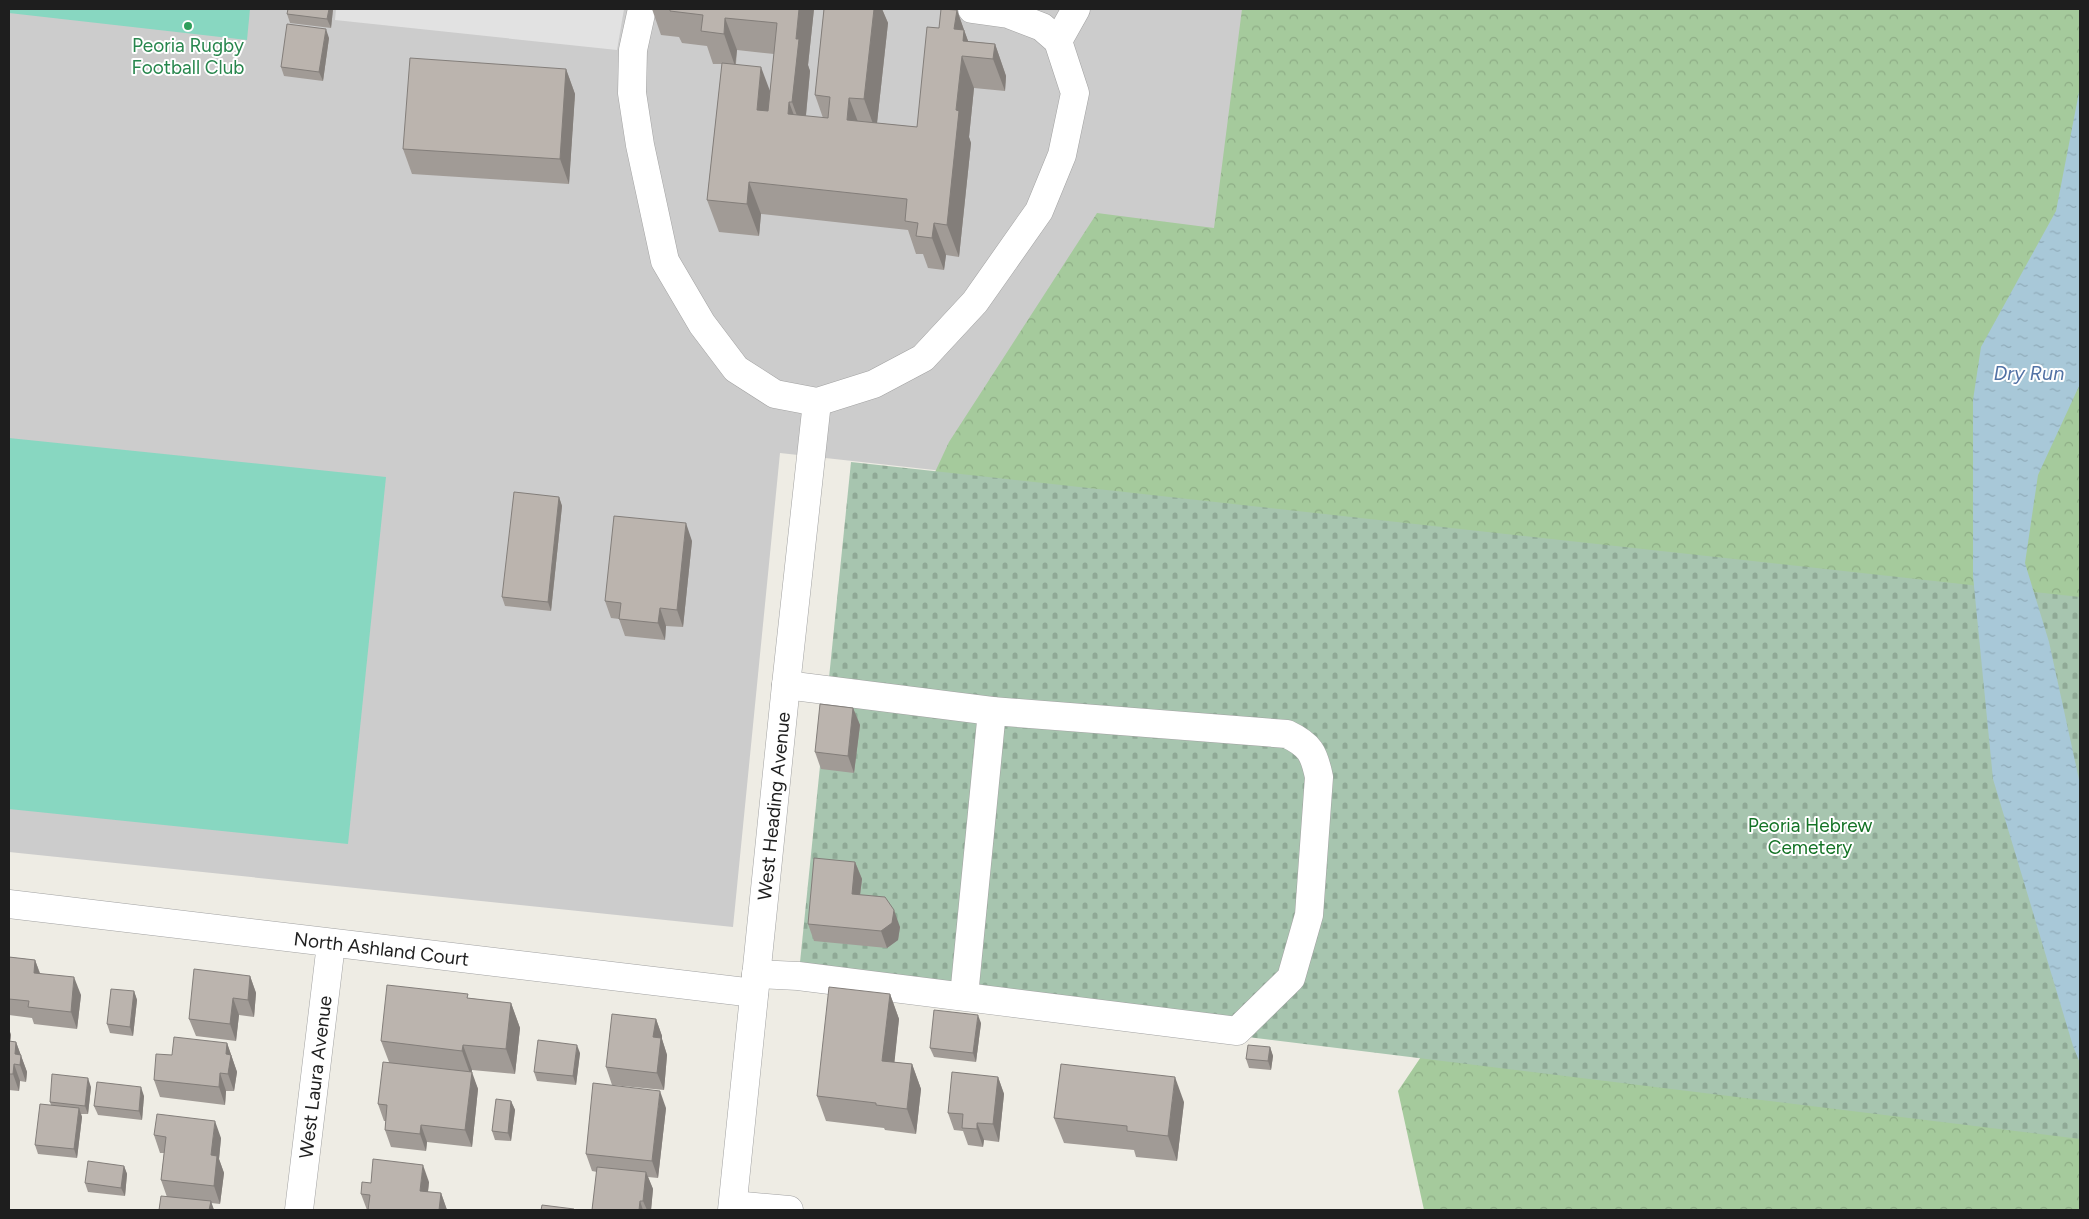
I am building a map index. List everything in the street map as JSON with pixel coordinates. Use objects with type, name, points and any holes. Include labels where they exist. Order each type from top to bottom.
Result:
[{"type":"street","points":[[642,9],[634,50],[632,93],[640,145],[666,261],[702,324],[736,369],[775,394],[818,402],[874,384],[923,358],[975,302],[1039,211],[1062,155],[1075,93],[1058,41],[1042,27],[1008,14],[972,9]]},
{"type":"street","points":[[1058,41],[1076,9]]},
{"type":"street","name":"West Heading Avenue","points":[[732,1208],[786,685],[818,402]]},
{"type":"street","points":[[786,685],[992,711],[964,996]]},
{"type":"street","name":"North Ashland Court","points":[[9,904],[331,944],[755,983],[798,976],[1237,1031],[1291,978],[1309,915],[1320,778],[1316,759],[1304,743],[1287,734],[992,711]]},
{"type":"street","name":"West Laura Avenue","points":[[299,1210],[331,944]]},
{"type":"street","points":[[732,1208],[789,1210]]},
{"type":"shaded area","points":[[9,9],[2080,9],[2080,597],[780,453],[733,927],[9,852]]},
{"type":"shaded area","points":[[336,9],[624,9],[617,50],[335,20]]},
{"type":"green space","name":"Peoria Rugby Football Club","points":[[9,9],[250,9],[247,40],[9,13]]},
{"type":"green space","points":[[1242,9],[2080,9],[2080,1210],[1424,1210],[1398,1091],[1431,1042],[856,642],[949,442],[1097,213],[1214,228]]},
{"type":"green space","points":[[9,438],[386,477],[348,844],[9,809]]},
{"type":"green space","name":"Peoria Hebrew Cemetery","points":[[851,462],[2080,597],[2080,1139],[798,982]]},
{"type":"water","name":"Dry Run","points":[[2080,87],[2080,384],[2038,475],[2025,563],[2049,642],[2080,784],[2080,1063],[2073,1046],[1993,779],[1973,576],[1973,400],[1981,347],[2056,211]]},
{"type":"building","points":[[288,9],[329,9],[327,19],[287,14]]},
{"type":"building","points":[[670,9],[799,9],[796,39],[799,39],[792,102],[789,102],[788,114],[828,118],[830,97],[815,95],[824,9],[874,9],[864,99],[849,98],[847,120],[917,127],[927,27],[939,28],[941,9],[957,10],[954,29],[964,30],[963,41],[995,44],[993,59],[962,56],[956,110],[959,111],[947,225],[934,223],[932,238],[916,236],[918,223],[905,221],[907,199],[749,182],[747,204],[707,200],[722,63],[761,67],[757,110],[768,111],[777,23],[725,18],[724,34],[701,31],[703,15],[670,11]]},
{"type":"building","points":[[287,24],[326,29],[319,72],[281,67]]},
{"type":"building","points":[[410,58],[566,69],[560,159],[403,149]]},
{"type":"building","points":[[514,492],[559,497],[548,602],[502,597]]},
{"type":"building","points":[[614,516],[686,523],[677,610],[660,608],[658,623],[619,619],[621,603],[605,601]]},
{"type":"building","points":[[820,704],[853,708],[848,756],[815,752]]},
{"type":"building","points":[[814,858],[855,862],[852,894],[885,897],[894,910],[892,923],[881,931],[808,924]]},
{"type":"building","points":[[9,957],[35,960],[34,973],[74,977],[71,1012],[28,1007],[29,1001],[9,999]]},
{"type":"building","points":[[194,969],[250,976],[248,1000],[233,998],[230,1024],[189,1019]]},
{"type":"building","points":[[387,985],[468,994],[467,998],[511,1003],[506,1049],[463,1045],[462,1051],[381,1041]]},
{"type":"building","points":[[829,987],[890,994],[882,1061],[912,1064],[907,1109],[876,1105],[876,1103],[817,1096]]},
{"type":"building","points":[[111,989],[134,991],[130,1027],[107,1024]]},
{"type":"building","points":[[934,1010],[978,1015],[973,1053],[930,1048]]},
{"type":"building","points":[[612,1014],[656,1019],[653,1037],[661,1038],[657,1073],[606,1067]]},
{"type":"building","points":[[174,1037],[227,1043],[226,1054],[231,1055],[228,1074],[220,1073],[219,1087],[154,1080],[156,1054],[172,1055]]},
{"type":"building","points":[[538,1040],[577,1045],[573,1076],[534,1072]]},
{"type":"building","points":[[9,1041],[16,1042],[15,1054],[21,1055],[20,1065],[14,1064],[13,1074],[9,1074]]},
{"type":"building","points":[[1248,1045],[1270,1047],[1268,1061],[1246,1059]]},
{"type":"building","points":[[383,1062],[472,1072],[465,1130],[421,1125],[420,1134],[385,1130],[387,1105],[378,1104]]},
{"type":"building","points":[[1061,1064],[1175,1077],[1168,1136],[1127,1131],[1127,1126],[1054,1118]]},
{"type":"building","points":[[952,1072],[998,1077],[993,1124],[977,1123],[977,1129],[962,1128],[963,1114],[948,1113]]},
{"type":"building","points":[[52,1074],[88,1078],[85,1106],[50,1102]]},
{"type":"building","points":[[97,1082],[141,1087],[139,1111],[94,1106]]},
{"type":"building","points":[[593,1083],[660,1091],[652,1161],[586,1154]]},
{"type":"building","points":[[496,1099],[511,1101],[508,1133],[492,1131]]},
{"type":"building","points":[[40,1104],[79,1108],[74,1149],[35,1145]]},
{"type":"building","points":[[157,1114],[215,1121],[211,1155],[217,1156],[214,1186],[161,1180],[166,1137],[154,1135]]},
{"type":"building","points":[[373,1159],[423,1165],[420,1191],[441,1193],[439,1210],[368,1210],[370,1195],[361,1194],[362,1182],[371,1183]]},
{"type":"building","points":[[88,1161],[124,1166],[121,1188],[85,1183]]},
{"type":"building","points":[[597,1167],[646,1172],[643,1201],[640,1201],[639,1210],[592,1210]]},
{"type":"building","points":[[161,1196],[211,1201],[209,1210],[159,1210]]},
{"type":"building","points":[[542,1205],[574,1209],[574,1210],[541,1210]]},
{"type":"place","name":"Peoria Rugby Football Club","points":[[188,26]]}]
